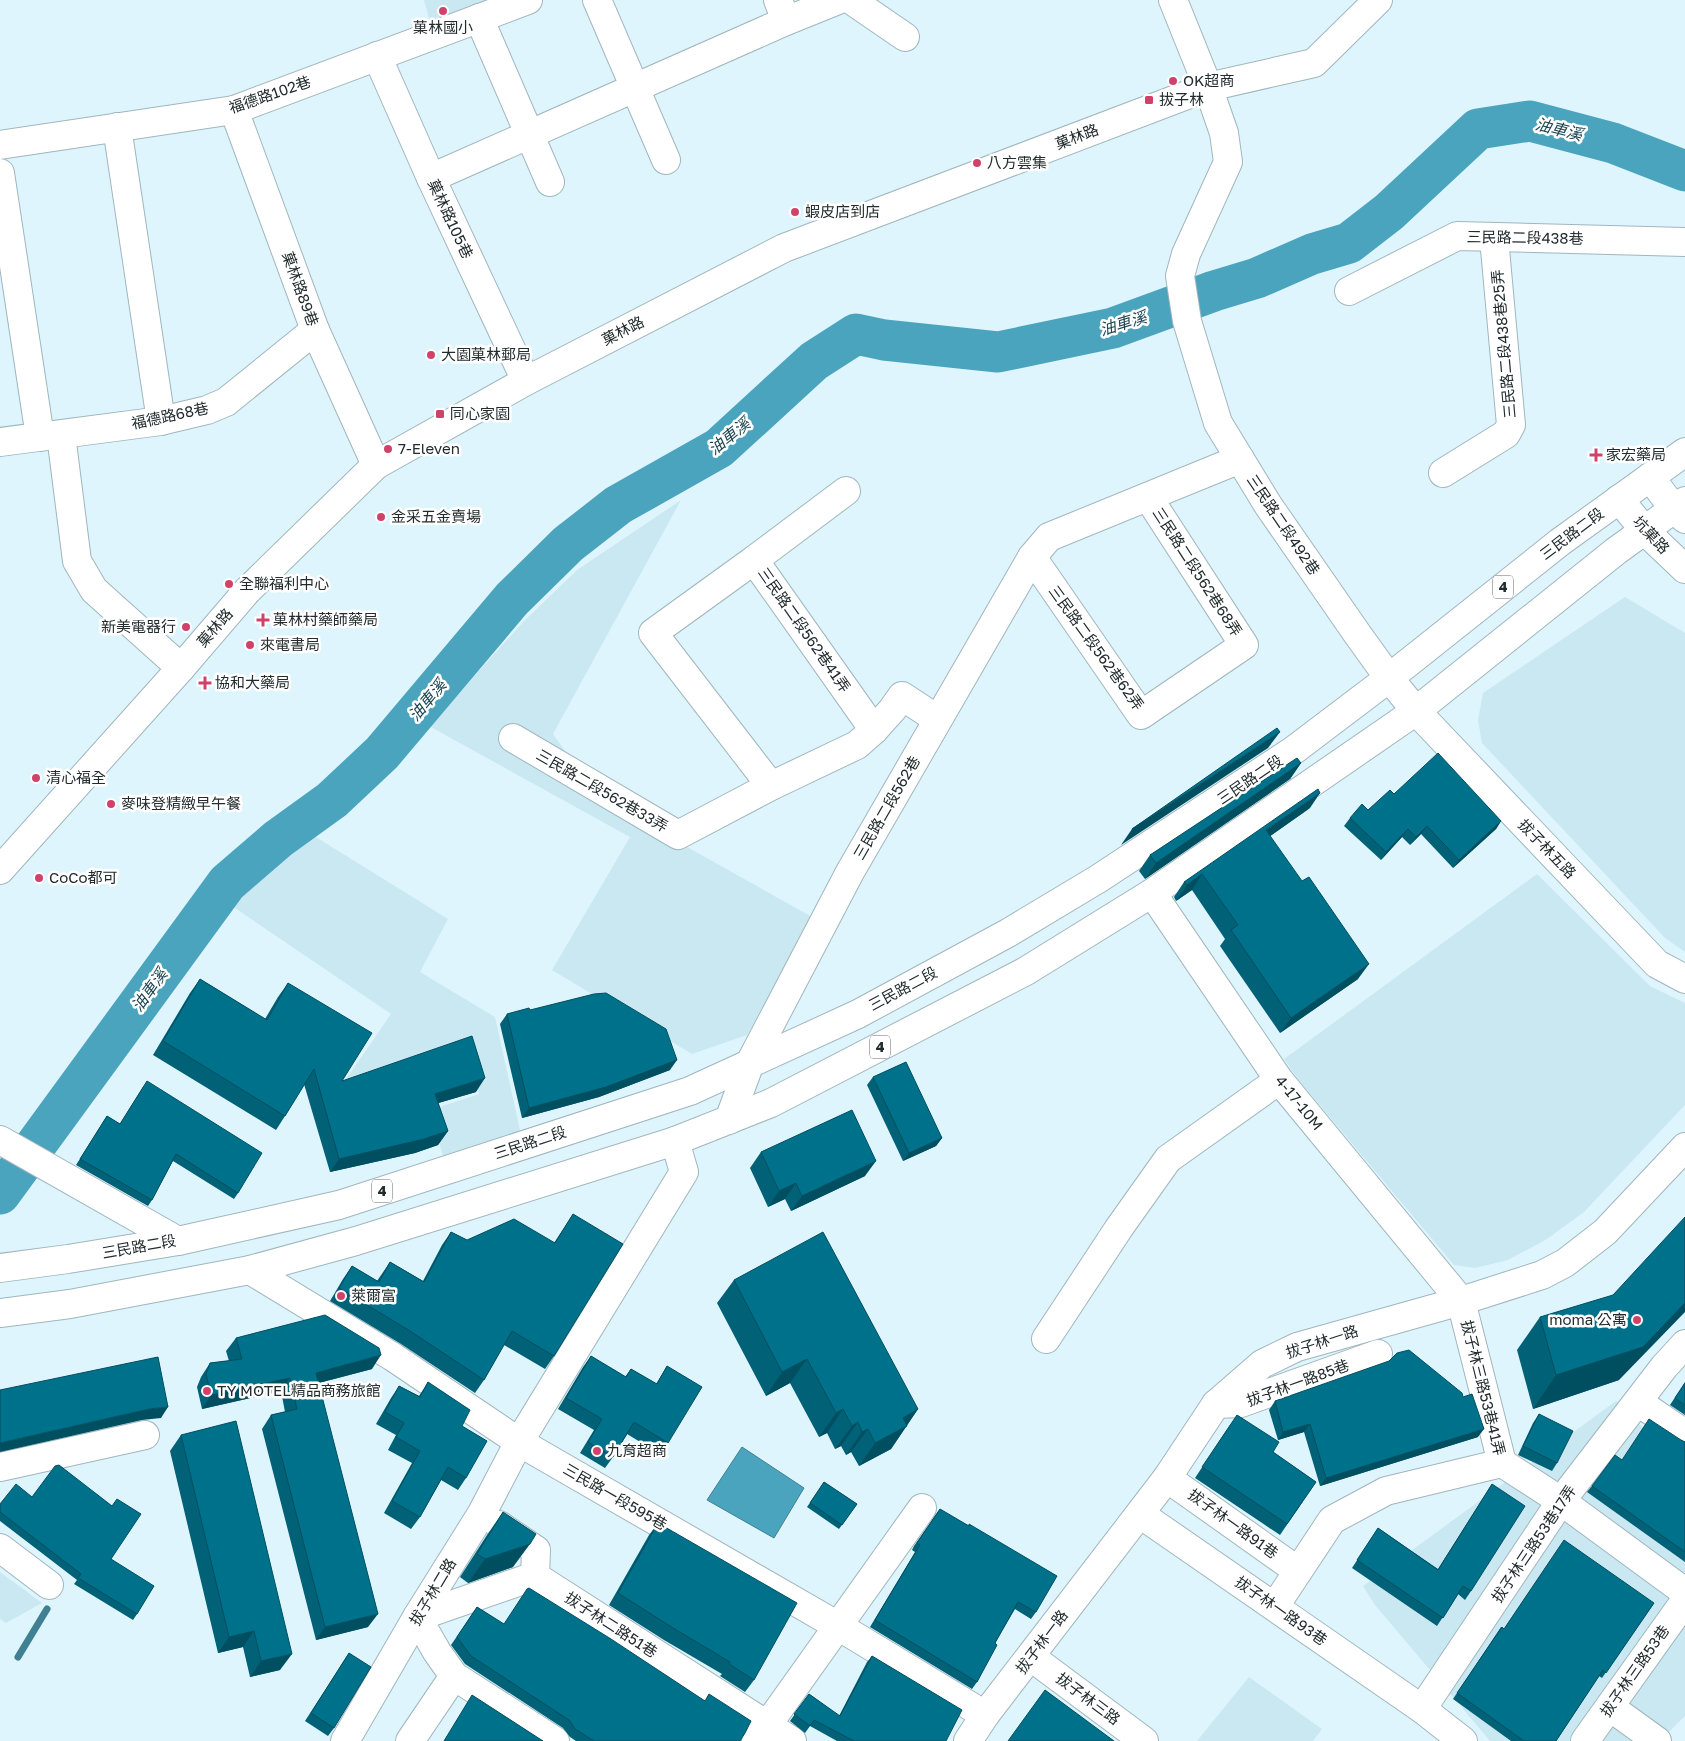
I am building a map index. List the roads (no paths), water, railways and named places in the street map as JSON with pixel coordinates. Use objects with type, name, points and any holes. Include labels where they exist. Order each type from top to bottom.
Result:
[{"type":"street","name":"福德路102巷","points":[[0,146],[234,110],[528,0]]},
{"type":"street","points":[[597,0],[666,160]]},
{"type":"street","points":[[431,178],[634,88],[782,10],[838,0]]},
{"type":"street","points":[[852,0],[905,37]]},
{"type":"street","points":[[1173,0],[1208,87]]},
{"type":"street","name":"菓林路","points":[[0,870],[181,668],[247,591],[376,465],[526,381],[784,248],[1208,87],[1314,63],[1378,0]]},
{"type":"street","points":[[479,18],[550,182]]},
{"type":"street","name":"菓林路105巷","points":[[377,56],[431,178],[526,381]]},
{"type":"street","name":"三民路二段492巷","points":[[1208,87],[1224,133],[1228,162],[1186,254],[1180,276],[1187,321],[1218,423],[1274,513],[1358,635],[1416,711]]},
{"type":"street","name":"菓林路89巷","points":[[234,110],[315,330],[376,465]]},
{"type":"street","points":[[117,127],[161,421]]},
{"type":"street","points":[[0,172],[50,436],[77,562],[94,590],[181,668]]},
{"type":"street","name":"三民路二段438巷","points":[[1349,291],[1457,236],[1685,242]]},
{"type":"street","name":"三民路二段438巷25弄","points":[[1443,473],[1506,434],[1511,425],[1494,238]]},
{"type":"street","name":"福德路68巷","points":[[0,442],[161,421],[207,410],[226,402],[315,330]]},
{"type":"street","name":"三民路二段","points":[[0,1268],[68,1260],[178,1240],[338,1205],[690,1091],[858,1014],[1008,933],[1098,879],[1294,750],[1389,678],[1560,542],[1685,452]]},
{"type":"street","name":"三民路二段562巷","points":[[728,1120],[750,1063],[850,872],[1032,557],[1049,537],[1240,459]]},
{"type":"street","points":[[1650,477],[1681,510]]},
{"type":"street","points":[[754,560],[846,491]]},
{"type":"street","name":"三民路二段562巷68弄","points":[[1148,497],[1244,645],[1193,680]]},
{"type":"street","name":"坑菓路","points":[[1620,499],[1646,531],[1685,569]]},
{"type":"street","name":"4","points":[[0,1313],[70,1304],[250,1270],[356,1241],[676,1141],[771,1103],[1026,971],[1152,893],[1416,711],[1616,551],[1681,510]]},
{"type":"street","name":"三民路二段562巷62弄","points":[[1032,557],[1141,715],[1193,680]]},
{"type":"street","name":"三民路二段562巷41弄","points":[[771,786],[653,633],[700,597],[754,560],[874,730]]},
{"type":"street","name":"三民路二段562巷33弄","points":[[513,738],[678,835],[771,786],[857,745],[874,730],[902,696],[937,719]]},
{"type":"street","name":"拔子林五路","points":[[1416,711],[1657,964],[1685,978]]},
{"type":"street","name":"4-17-10M","points":[[1152,893],[1279,1080],[1461,1301]]},
{"type":"street","points":[[1046,1340],[1119,1228],[1168,1159],[1279,1080]]},
{"type":"street","points":[[0,1140],[178,1240]]},
{"type":"street","name":"拔子林二路","points":[[345,1741],[417,1617],[482,1513],[519,1442],[684,1172],[676,1141]]},
{"type":"street","name":"拔子林一路","points":[[968,1741],[985,1714],[1168,1478],[1216,1404],[1262,1364],[1297,1347],[1461,1301],[1542,1275],[1565,1263],[1605,1232],[1685,1147]]},
{"type":"street","name":"三民路一段595巷","points":[[250,1270],[393,1357],[519,1442],[838,1626],[985,1714]]},
{"type":"street","name":"拔子林三路53巷41弄","points":[[1461,1301],[1502,1463],[1561,1501],[1685,1592]]},
{"type":"street","name":"拔子林三路53巷17弄","points":[[1422,1709],[1561,1501],[1664,1367],[1685,1344]]},
{"type":"street","name":"拔子林一路85巷","points":[[1216,1404],[1241,1403],[1378,1354]]},
{"type":"street","points":[[1638,1402],[1685,1434]]},
{"type":"street","points":[[0,1467],[145,1435]]},
{"type":"street","points":[[1275,1606],[1332,1520],[1386,1492],[1502,1463]]},
{"type":"street","name":"拔子林一路91巷","points":[[1168,1478],[1298,1571]]},
{"type":"street","points":[[762,1733],[922,1508]]},
{"type":"street","points":[[482,1513],[536,1550],[535,1576],[417,1617],[437,1652],[454,1676],[555,1741]]},
{"type":"street","name":"拔子林一路93巷","points":[[1140,1514],[1422,1709]]},
{"type":"street","points":[[0,1548],[49,1585]]},
{"type":"street","name":"拔子林二路51巷","points":[[535,1576],[762,1733],[792,1741]]},
{"type":"street","name":"拔子林三路53巷","points":[[1586,1741],[1685,1601]]},
{"type":"street","name":"拔子林三路","points":[[1031,1657],[1144,1741]]},
{"type":"street","points":[[410,1741],[454,1676]]},
{"type":"street","points":[[1610,1707],[1657,1741]]},
{"type":"street","points":[[1422,1709],[1463,1741]]},
{"type":"water","points":[[742,1447],[804,1488],[774,1538],[707,1500]]},
{"type":"waterway","name":"油車溪","points":[[0,1194],[227,883],[278,839],[332,800],[382,753],[512,599],[568,544],[618,505],[719,448],[814,361],[856,334],[884,340],[998,352],[1113,328],[1214,291],[1257,278],[1312,254],[1349,243],[1389,212],[1478,129],[1530,121],[1613,143],[1685,171]]},
{"type":"waterway","points":[[18,1657],[47,1609]]},
{"type":"place","name":"菓林國小","points":[[443,11]]},
{"type":"place","name":"OK超商","points":[[1173,81]]},
{"type":"place","name":"拔子林","points":[[1149,100]]},
{"type":"place","name":"八方雲集","points":[[977,163]]},
{"type":"place","name":"蝦皮店到店","points":[[795,212]]},
{"type":"place","name":"大園菓林郵局","points":[[431,355]]},
{"type":"place","name":"同心家園","points":[[440,414]]},
{"type":"place","name":"7-Eleven","points":[[388,449]]},
{"type":"place","name":"家宏藥局","points":[[1596,455]]},
{"type":"place","name":"金采五金賣場","points":[[381,517]]},
{"type":"place","name":"全聯福利中心","points":[[229,584]]},
{"type":"place","name":"菓林村藥師藥局","points":[[263,620]]},
{"type":"place","name":"新美電器行","points":[[186,627]]},
{"type":"place","name":"來電書局","points":[[250,645]]},
{"type":"place","name":"協和大藥局","points":[[205,683]]},
{"type":"place","name":"清心福全","points":[[36,778]]},
{"type":"place","name":"麥味登精緻早午餐","points":[[111,804]]},
{"type":"place","name":"CoCo都可","points":[[39,878]]},
{"type":"place","name":"萊爾富","points":[[341,1296]]},
{"type":"place","name":"moma 公寓","points":[[1637,1320]]},
{"type":"place","name":"TY MOTEL精品商務旅館","points":[[207,1391]]},
{"type":"place","name":"九育超商","points":[[597,1451]]}]
